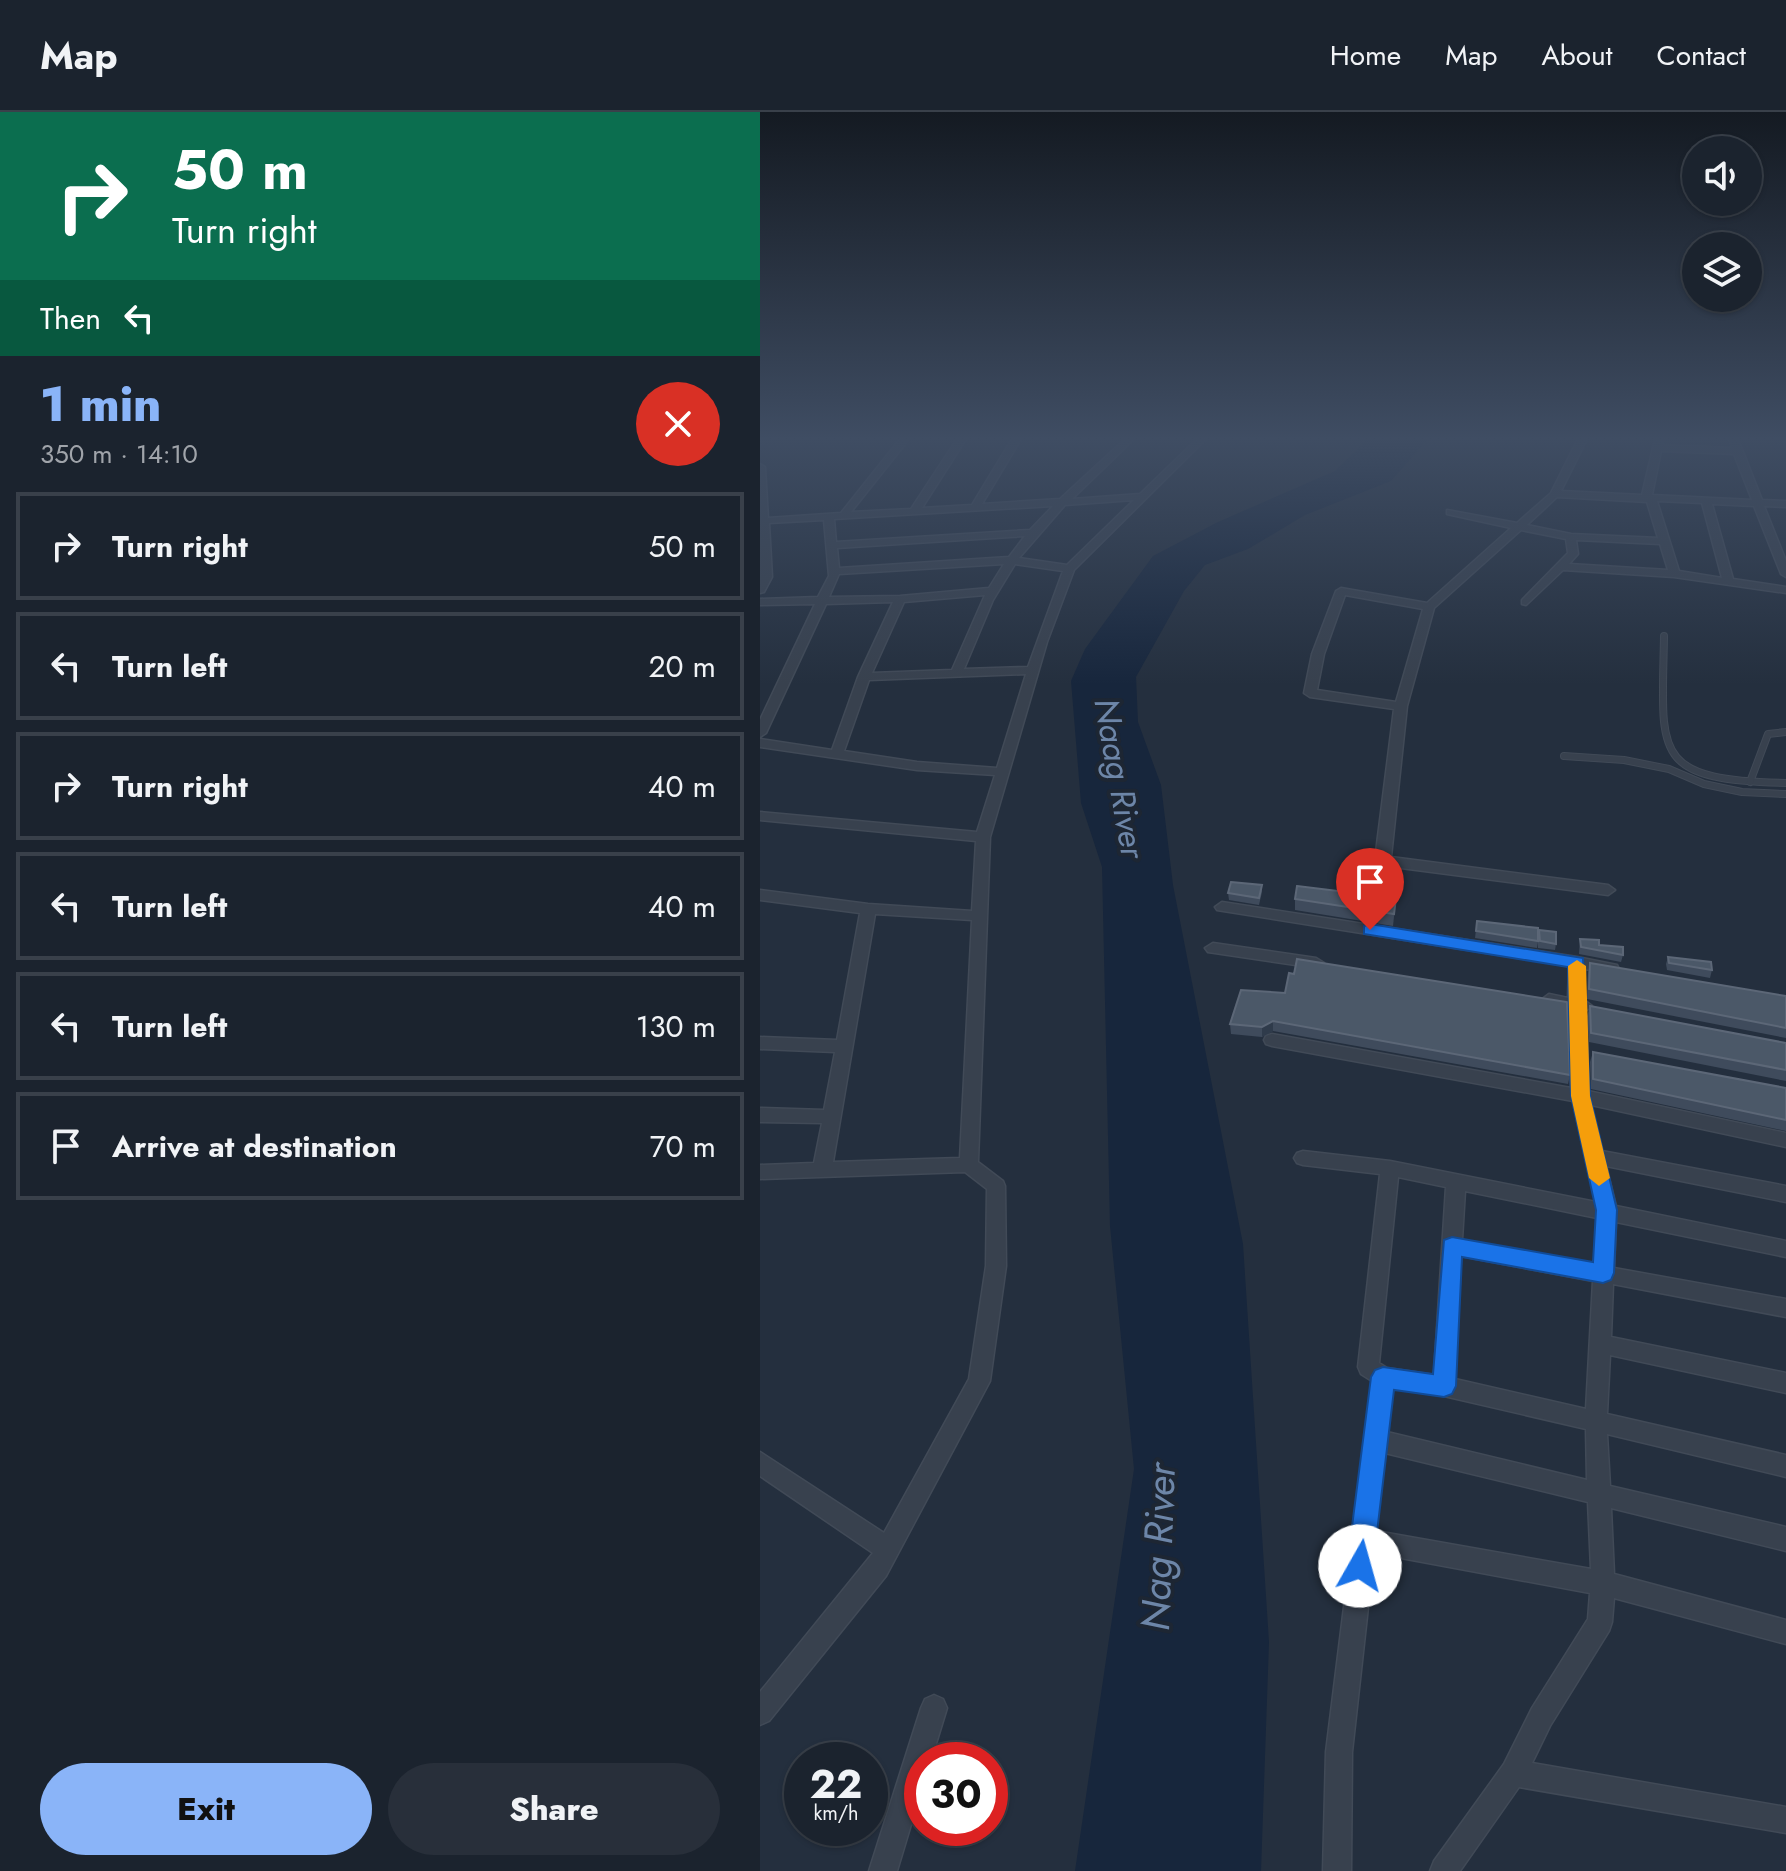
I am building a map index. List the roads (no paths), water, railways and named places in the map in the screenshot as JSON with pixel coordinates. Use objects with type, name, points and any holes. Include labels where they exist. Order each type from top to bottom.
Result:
[{"type":"street","points":[[760,590],[767,577],[763,521]]},
{"type":"street","points":[[760,733],[823,601],[834,571],[830,521]]},
{"type":"street","points":[[956,675],[992,591],[1011,560],[1044,521]]},
{"type":"street","points":[[969,1165],[983,837],[1032,670],[1069,569],[1118,521]]},
{"type":"street","points":[[1490,521],[1571,537],[1664,541]]},
{"type":"street","points":[[1523,521],[1429,607],[1401,706],[1384,859],[1608,890]]},
{"type":"street","points":[[1656,521],[1674,574]]},
{"type":"street","points":[[1712,521],[1728,581]]},
{"type":"street","points":[[1767,521],[1786,574]]},
{"type":"street","points":[[833,545],[1032,533]]},
{"type":"street","points":[[1526,602],[1564,567],[1573,554],[1571,537]]},
{"type":"street","points":[[834,571],[1011,560],[1069,569]]},
{"type":"street","points":[[1564,567],[1674,574],[1786,590]]},
{"type":"street","points":[[760,602],[900,599],[992,591]]},
{"type":"street","points":[[1401,706],[1310,693],[1318,654],[1341,591],[1429,607]]},
{"type":"street","points":[[837,754],[864,677],[900,599]]},
{"type":"street","points":[[864,677],[1032,670]]},
{"type":"street","points":[[760,743],[917,766],[1002,772]]},
{"type":"street","points":[[760,816],[983,837]]},
{"type":"street","points":[[760,895],[868,909],[979,916]]},
{"type":"street","points":[[1222,907],[1622,971]]},
{"type":"street","points":[[822,1171],[868,909]]},
{"type":"street","points":[[1213,948],[1332,966]]},
{"type":"street","points":[[1444,1871],[1513,1773],[1541,1717],[1600,1622],[1603,1583],[1596,1421],[1607,1210],[1580,1096],[1586,1051],[1576,1005],[1577,962]]},
{"type":"street","points":[[1529,997],[1606,1010]]},
{"type":"street","points":[[1272,1040],[1580,1096],[1786,1140]]},
{"type":"street","points":[[760,1043],[844,1046]]},
{"type":"street","points":[[760,1115],[832,1117]]},
{"type":"street","points":[[1595,1157],[1786,1194]]},
{"type":"street","points":[[1303,1158],[1390,1168],[1786,1249]]},
{"type":"street","points":[[760,1172],[969,1165],[996,1186],[996,1266],[979,1381],[878,1568],[760,1712]]},
{"type":"street","points":[[1390,1168],[1368,1367],[1383,1377],[1444,1386],[1786,1466]]},
{"type":"street","points":[[1444,1386],[1456,1181]]},
{"type":"street","points":[[1452,1246],[1786,1308]]},
{"type":"street","points":[[1599,1344],[1786,1383]]},
{"type":"street","points":[[1337,1871],[1339,1752],[1383,1377]]},
{"type":"street","points":[[1376,1440],[1786,1539]]},
{"type":"street","points":[[760,1463],[888,1549]]},
{"type":"street","points":[[1363,1540],[1603,1583],[1786,1632]]},
{"type":"street","points":[[883,1871],[934,1708]]},
{"type":"street","points":[[1513,1773],[1786,1820]]},
{"type":"lane","points":[[1664,636],[1662,731],[1674,755],[1707,776],[1786,783]]},
{"type":"lane","points":[[1750,782],[1768,734],[1786,732]]},
{"type":"lane","points":[[1564,756],[1624,760],[1669,769],[1704,784],[1742,792],[1786,794]]},
{"type":"water","points":[[1295,521],[1248,549],[1205,565],[1184,591],[1136,677],[1138,722],[1161,785],[1173,885],[1243,1244],[1269,1642],[1261,1871],[1075,1871],[1134,1469],[1110,1226],[1102,867],[1081,803],[1071,681],[1085,649],[1153,556],[1218,522]]},
{"type":"water label","name":"Naag River","points":[[1120,778]]},
{"type":"water label","name":"Nag River","points":[[1158,1547]]}]
